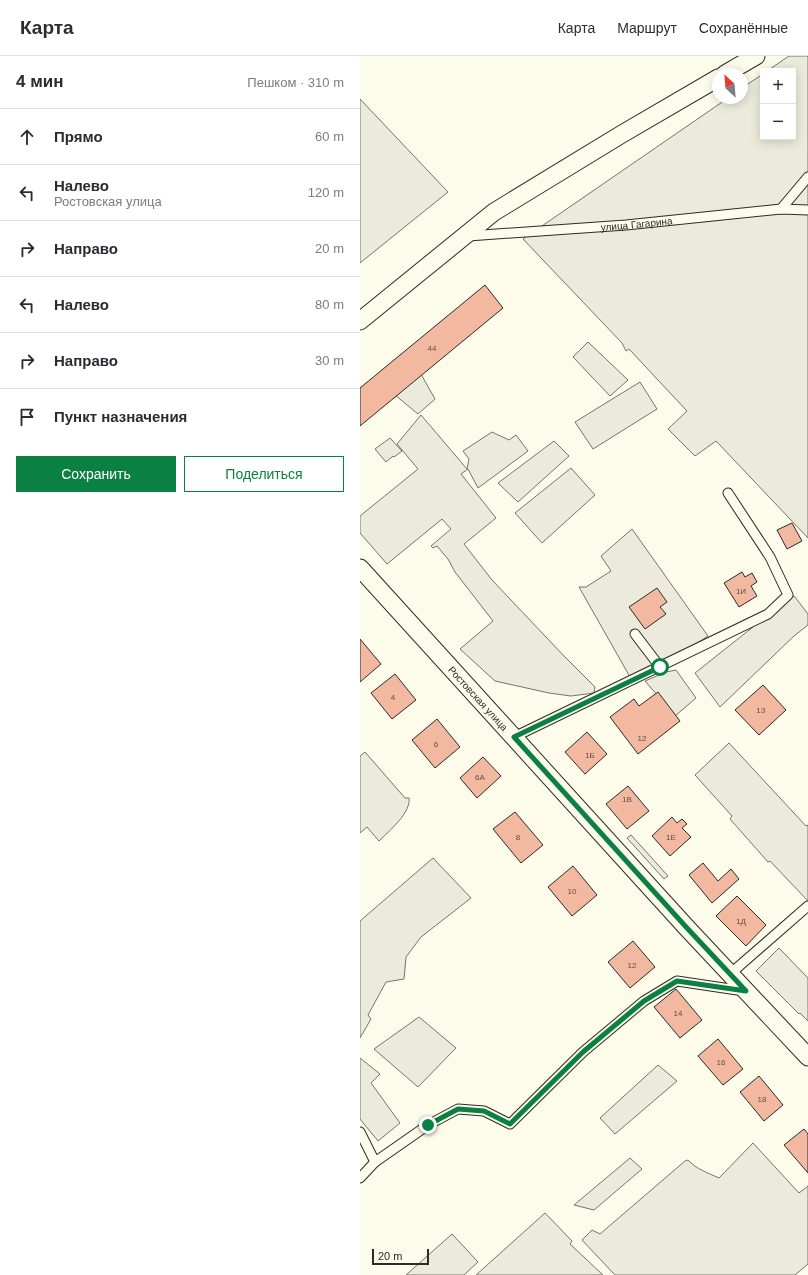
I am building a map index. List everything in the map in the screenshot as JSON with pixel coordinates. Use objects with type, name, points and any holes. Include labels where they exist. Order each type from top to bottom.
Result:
[{"type":"street","points":[[735,68],[756,56]]},
{"type":"street","points":[[360,322],[464,236],[501,208],[622,134],[712,82]]},
{"type":"street","name":"Ростовская улица","points":[[360,568],[730,974],[808,1057]]},
{"type":"lane","points":[[781,209],[808,177]]},
{"type":"lane","name":"улица Гагарина","points":[[464,236],[626,225],[781,209],[808,210]]},
{"type":"lane","points":[[514,737],[768,614],[788,595],[770,557],[728,493]]},
{"type":"lane","points":[[635,634],[660,667]]},
{"type":"lane","points":[[730,974],[808,906]]},
{"type":"lane","points":[[360,1178],[375,1162],[428,1125],[458,1109],[484,1111],[510,1124],[583,1052],[644,1001],[677,981],[746,991]]},
{"type":"lane","points":[[360,1132],[375,1162]]},
{"type":"shaded area","points":[[789,56],[808,56],[808,538],[716,441],[695,456],[668,429],[687,411],[629,349],[626,351],[622,343],[523,239],[719,104],[748,104],[748,84],[760,76],[760,140],[796,140],[796,68],[771,68]]},
{"type":"shaded area","points":[[360,99],[448,192],[360,263]]},
{"type":"shaded area","points":[[588,342],[628,380],[610,396],[573,357]]},
{"type":"shaded area","points":[[417,367],[435,399],[418,414],[389,390]]},
{"type":"shaded area","points":[[640,382],[657,409],[593,449],[575,422]]},
{"type":"shaded area","points":[[421,415],[467,469],[469,459],[463,451],[492,432],[509,440],[516,435],[528,451],[478,488],[468,469],[461,474],[496,518],[464,544],[492,580],[595,687],[594,693],[571,696],[549,693],[495,681],[460,649],[493,621],[455,572],[448,559],[437,546],[433,548],[431,546],[451,529],[442,519],[387,564],[360,533],[360,516],[418,469],[397,444]]},
{"type":"shaded area","points":[[390,438],[402,451],[386,462],[375,449]]},
{"type":"shaded area","points":[[554,441],[569,456],[518,502],[498,483]]},
{"type":"shaded area","points":[[571,468],[595,495],[542,543],[515,513]]},
{"type":"shaded area","points":[[632,529],[708,636],[675,658],[630,677],[579,587],[586,587],[611,571],[601,556]]},
{"type":"shaded area","points":[[792,596],[795,597],[808,614],[808,625],[794,636],[720,707],[695,673]]},
{"type":"shaded area","points":[[676,670],[696,698],[675,716],[645,681],[666,672]]},
{"type":"shaded area","points":[[729,743],[806,826],[808,825],[808,901],[770,861],[768,862],[730,819],[732,816],[695,775]]},
{"type":"shaded area","points":[[365,752],[405,798],[409,798],[407,810],[403,816],[379,841],[367,827],[360,833],[360,756]]},
{"type":"shaded area","points":[[631,835],[668,876],[664,879],[627,838]]},
{"type":"shaded area","points":[[433,858],[471,898],[421,937],[406,957],[404,979],[386,982],[368,1015],[371,1019],[360,1038],[360,921]]},
{"type":"shaded area","points":[[779,948],[808,978],[808,1021],[756,971]]},
{"type":"shaded area","points":[[419,1017],[456,1048],[418,1087],[374,1049]]},
{"type":"shaded area","points":[[360,1058],[380,1074],[371,1083],[400,1123],[378,1141],[360,1119]]},
{"type":"shaded area","points":[[658,1065],[677,1081],[615,1134],[600,1118]]},
{"type":"shaded area","points":[[753,1143],[799,1193],[808,1186],[808,1264],[795,1275],[615,1275],[582,1240],[592,1230],[600,1234],[685,1161],[688,1160],[698,1168],[719,1178]]},
{"type":"shaded area","points":[[630,1158],[642,1169],[594,1210],[574,1205]]},
{"type":"shaded area","points":[[545,1213],[572,1241],[570,1244],[603,1275],[476,1275]]},
{"type":"shaded area","points":[[452,1234],[478,1262],[464,1275],[406,1275]]},
{"type":"building","points":[[485,285],[503,308],[360,426],[360,388]]},
{"type":"building","points":[[792,523],[802,541],[787,549],[777,530]]},
{"type":"building","points":[[742,572],[745,577],[752,573],[757,582],[751,586],[757,596],[739,607],[724,583]]},
{"type":"building","points":[[657,588],[667,602],[660,607],[666,614],[645,629],[629,607]]},
{"type":"building","points":[[360,639],[381,664],[360,682]]},
{"type":"building","points":[[395,674],[416,700],[392,719],[371,693]]},
{"type":"building","points":[[763,685],[786,710],[759,735],[735,710]]},
{"type":"building","points":[[658,692],[680,721],[638,754],[610,717],[634,699],[639,706]]},
{"type":"building","points":[[437,719],[460,747],[435,768],[412,740]]},
{"type":"building","points":[[587,732],[607,754],[585,774],[565,752]]},
{"type":"building","points":[[483,757],[501,776],[477,798],[460,778]]},
{"type":"building","points":[[628,786],[649,811],[627,829],[606,804]]},
{"type":"building","points":[[515,812],[543,845],[521,863],[493,829]]},
{"type":"building","points":[[672,817],[677,823],[682,819],[687,824],[682,828],[691,837],[670,856],[652,836]]},
{"type":"building","points":[[703,863],[718,881],[731,869],[739,879],[712,903],[689,875]]},
{"type":"building","points":[[573,866],[597,895],[572,916],[548,887]]},
{"type":"building","points":[[737,896],[766,925],[746,946],[716,916]]},
{"type":"building","points":[[633,941],[655,967],[630,988],[608,962]]},
{"type":"building","points":[[676,989],[702,1020],[680,1038],[654,1007]]},
{"type":"building","points":[[718,1039],[743,1069],[723,1085],[698,1056]]},
{"type":"building","points":[[759,1076],[783,1105],[764,1121],[740,1092]]},
{"type":"building","points":[[804,1129],[808,1134],[808,1173],[784,1145]]},
{"type":"route","points":[[428,1125],[458,1109],[484,1111],[510,1124],[583,1052],[644,1001],[677,981],[746,991],[514,737],[660,667]]}]
